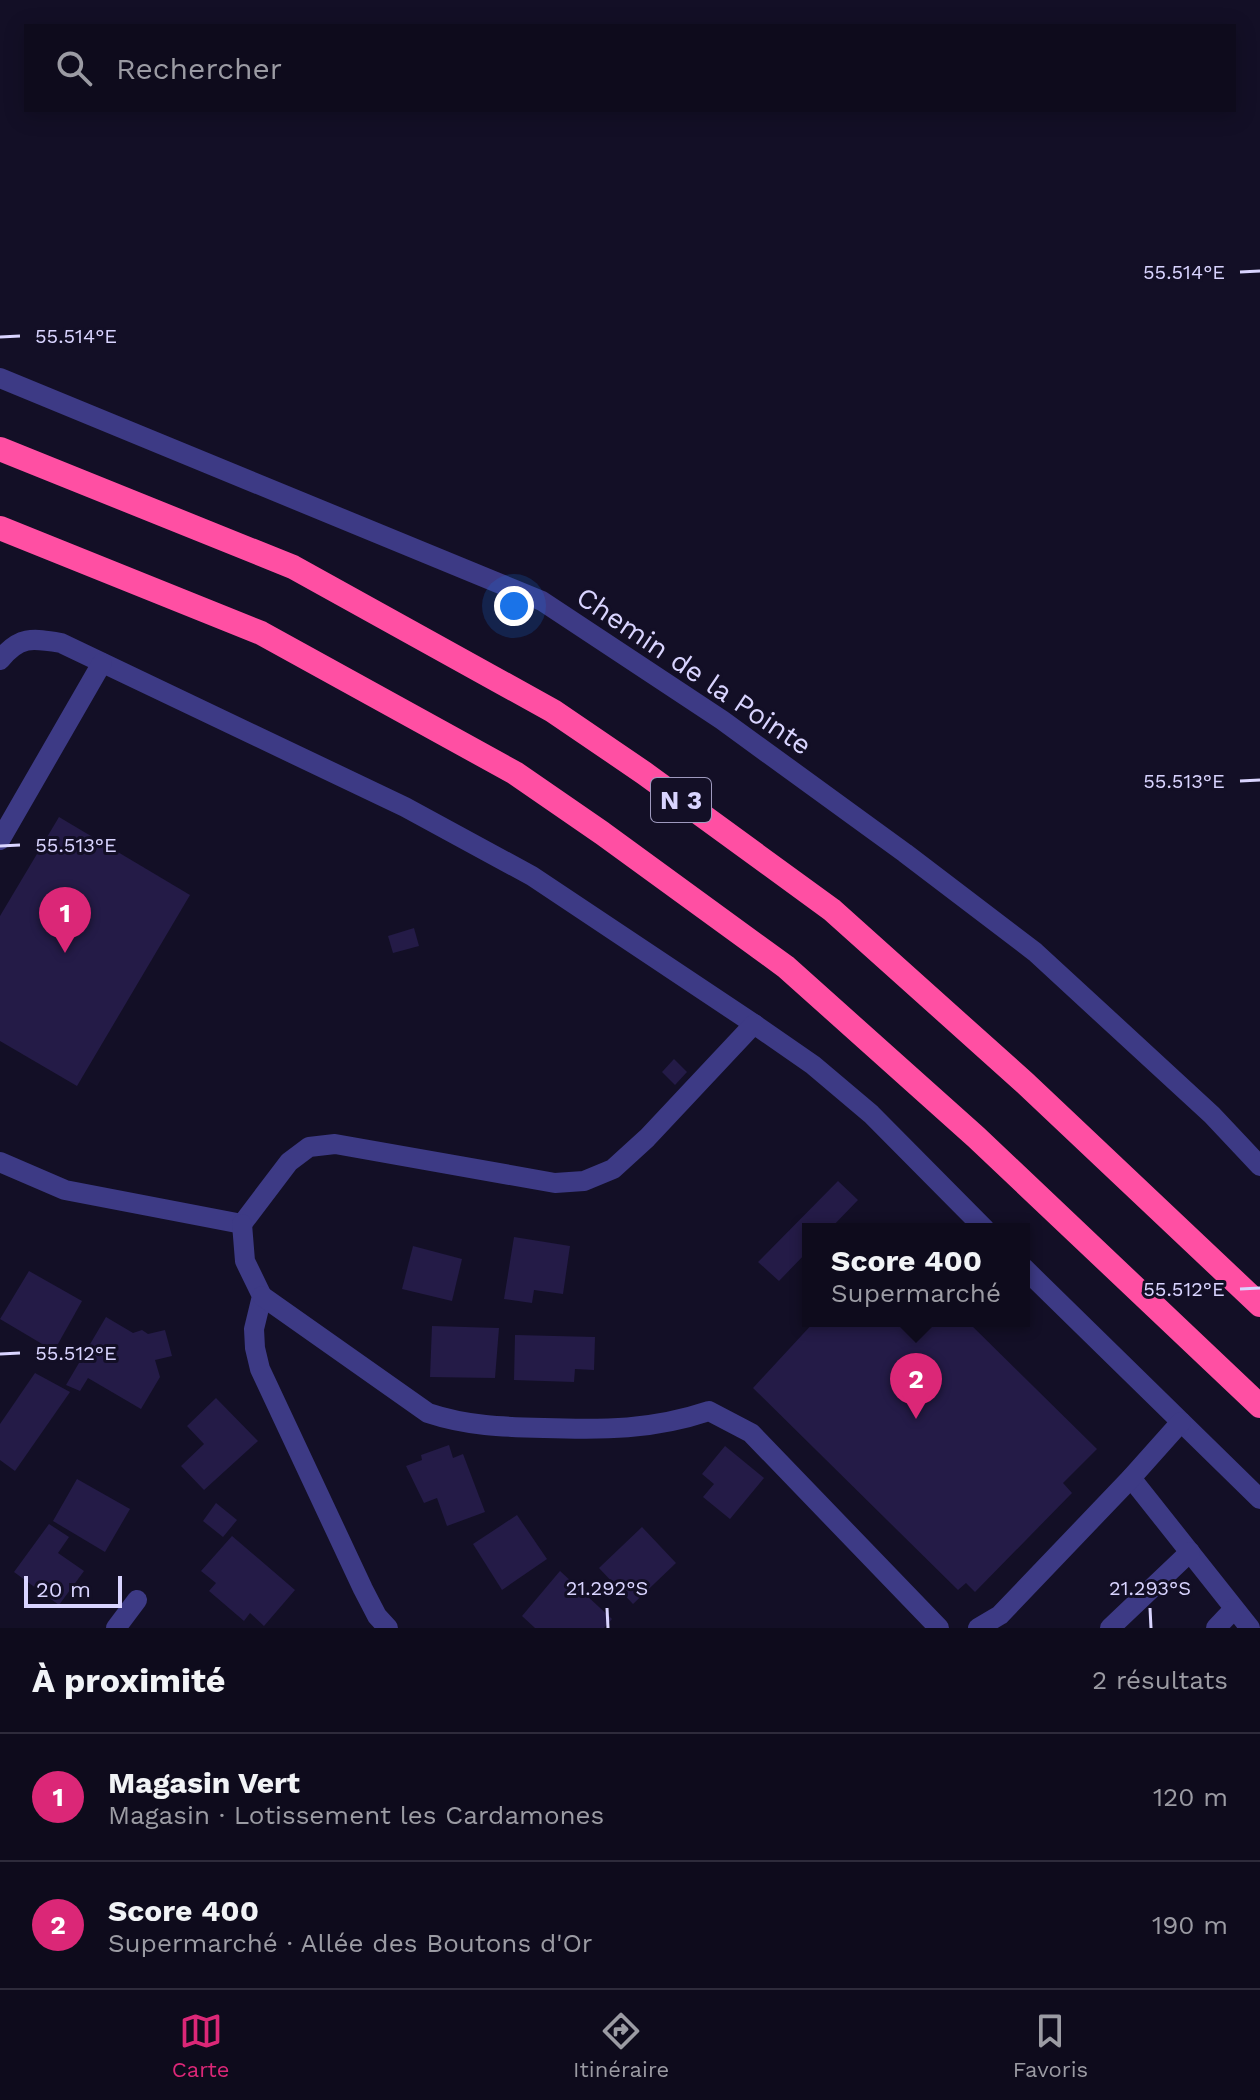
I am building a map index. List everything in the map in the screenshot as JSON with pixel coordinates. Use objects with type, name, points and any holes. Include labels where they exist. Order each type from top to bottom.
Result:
[{"type":"highway","name":"N 3","points":[[0,449],[293,567],[553,711],[832,910],[1025,1083],[1260,1305]]},
{"type":"highway","name":"N 3","points":[[0,528],[261,633],[515,773],[602,833],[786,967],[987,1148],[1260,1406]]},
{"type":"highway","points":[[865,1038],[930,1113],[1260,1425]]},
{"type":"street","name":"Chemin de la Pointe","points":[[0,378],[542,601],[722,720],[1035,952],[1212,1115],[1260,1166]]},
{"type":"street","points":[[3,651],[35,639],[61,643],[405,807],[532,876],[813,1065],[871,1114],[979,1223]]},
{"type":"street","points":[[0,840],[102,663]]},
{"type":"street","points":[[754,1024],[647,1138],[613,1169],[584,1181],[555,1183],[335,1144],[309,1147],[289,1162],[242,1224],[245,1261],[262,1296],[428,1413],[483,1427],[608,1430],[649,1427],[709,1411],[751,1433],[939,1628]]},
{"type":"street","points":[[0,1162],[65,1190],[242,1224]]},
{"type":"street","points":[[1030,1274],[1260,1499]]},
{"type":"street","points":[[262,1296],[254,1329],[260,1369],[363,1589],[377,1616],[388,1628]]},
{"type":"street","points":[[978,1628],[1007,1622],[1181,1422]]},
{"type":"street","points":[[1131,1478],[1250,1628]]},
{"type":"street","points":[[1110,1628],[1190,1552]]},
{"type":"street","points":[[116,1628],[137,1600]]},
{"type":"street","points":[[1216,1628],[1234,1609]]},
{"type":"building","points":[[59,817],[190,895],[77,1086],[0,1041],[0,916]]},
{"type":"building","points":[[414,928],[419,946],[393,953],[388,936]]},
{"type":"building","points":[[674,1059],[687,1072],[675,1085],[662,1072]]},
{"type":"building","points":[[838,1181],[858,1200],[836,1223],[802,1223],[802,1257],[779,1281],[758,1262]]},
{"type":"building","points":[[514,1237],[570,1246],[563,1294],[534,1290],[532,1303],[504,1299]]},
{"type":"building","points":[[413,1246],[462,1259],[452,1301],[402,1289]]},
{"type":"building","points":[[29,1271],[82,1301],[54,1351],[0,1319]]},
{"type":"building","points":[[106,1317],[133,1333],[165,1330],[172,1356],[155,1360],[160,1377],[141,1409],[88,1378],[80,1391],[66,1385]]},
{"type":"building","points":[[432,1326],[499,1328],[495,1378],[430,1377]]},
{"type":"building","points":[[809,1327],[973,1327],[1097,1449],[1063,1483],[1072,1493],[975,1592],[966,1583],[958,1590],[753,1388]]},
{"type":"building","points":[[515,1335],[595,1337],[594,1370],[575,1369],[574,1382],[514,1380]]},
{"type":"building","points":[[35,1373],[70,1392],[15,1471],[0,1460],[0,1424]]},
{"type":"building","points":[[216,1398],[258,1441],[204,1490],[181,1466],[204,1444],[187,1426]]},
{"type":"building","points":[[449,1445],[453,1458],[463,1454],[485,1512],[447,1526],[437,1498],[424,1503],[406,1466],[422,1460],[421,1455]]},
{"type":"building","points":[[725,1446],[764,1478],[730,1519],[703,1497],[714,1484],[702,1474]]},
{"type":"building","points":[[77,1479],[130,1509],[105,1552],[53,1521]]},
{"type":"building","points":[[216,1503],[237,1520],[223,1537],[203,1521]]},
{"type":"building","points":[[517,1515],[547,1559],[502,1590],[473,1544]]},
{"type":"building","points":[[49,1524],[69,1537],[58,1553],[84,1571],[59,1605],[14,1572]]},
{"type":"building","points":[[642,1527],[676,1563],[633,1604],[599,1568]]},
{"type":"building","points":[[232,1536],[295,1590],[264,1626],[250,1613],[244,1621],[209,1591],[216,1583],[201,1571]]},
{"type":"building","points":[[560,1571],[612,1619],[604,1628],[535,1628],[522,1616]]},
{"type":"place","name":"Magasin Vert","points":[[65,953]]},
{"type":"place","name":"Score 400","points":[[916,1419]]}]
